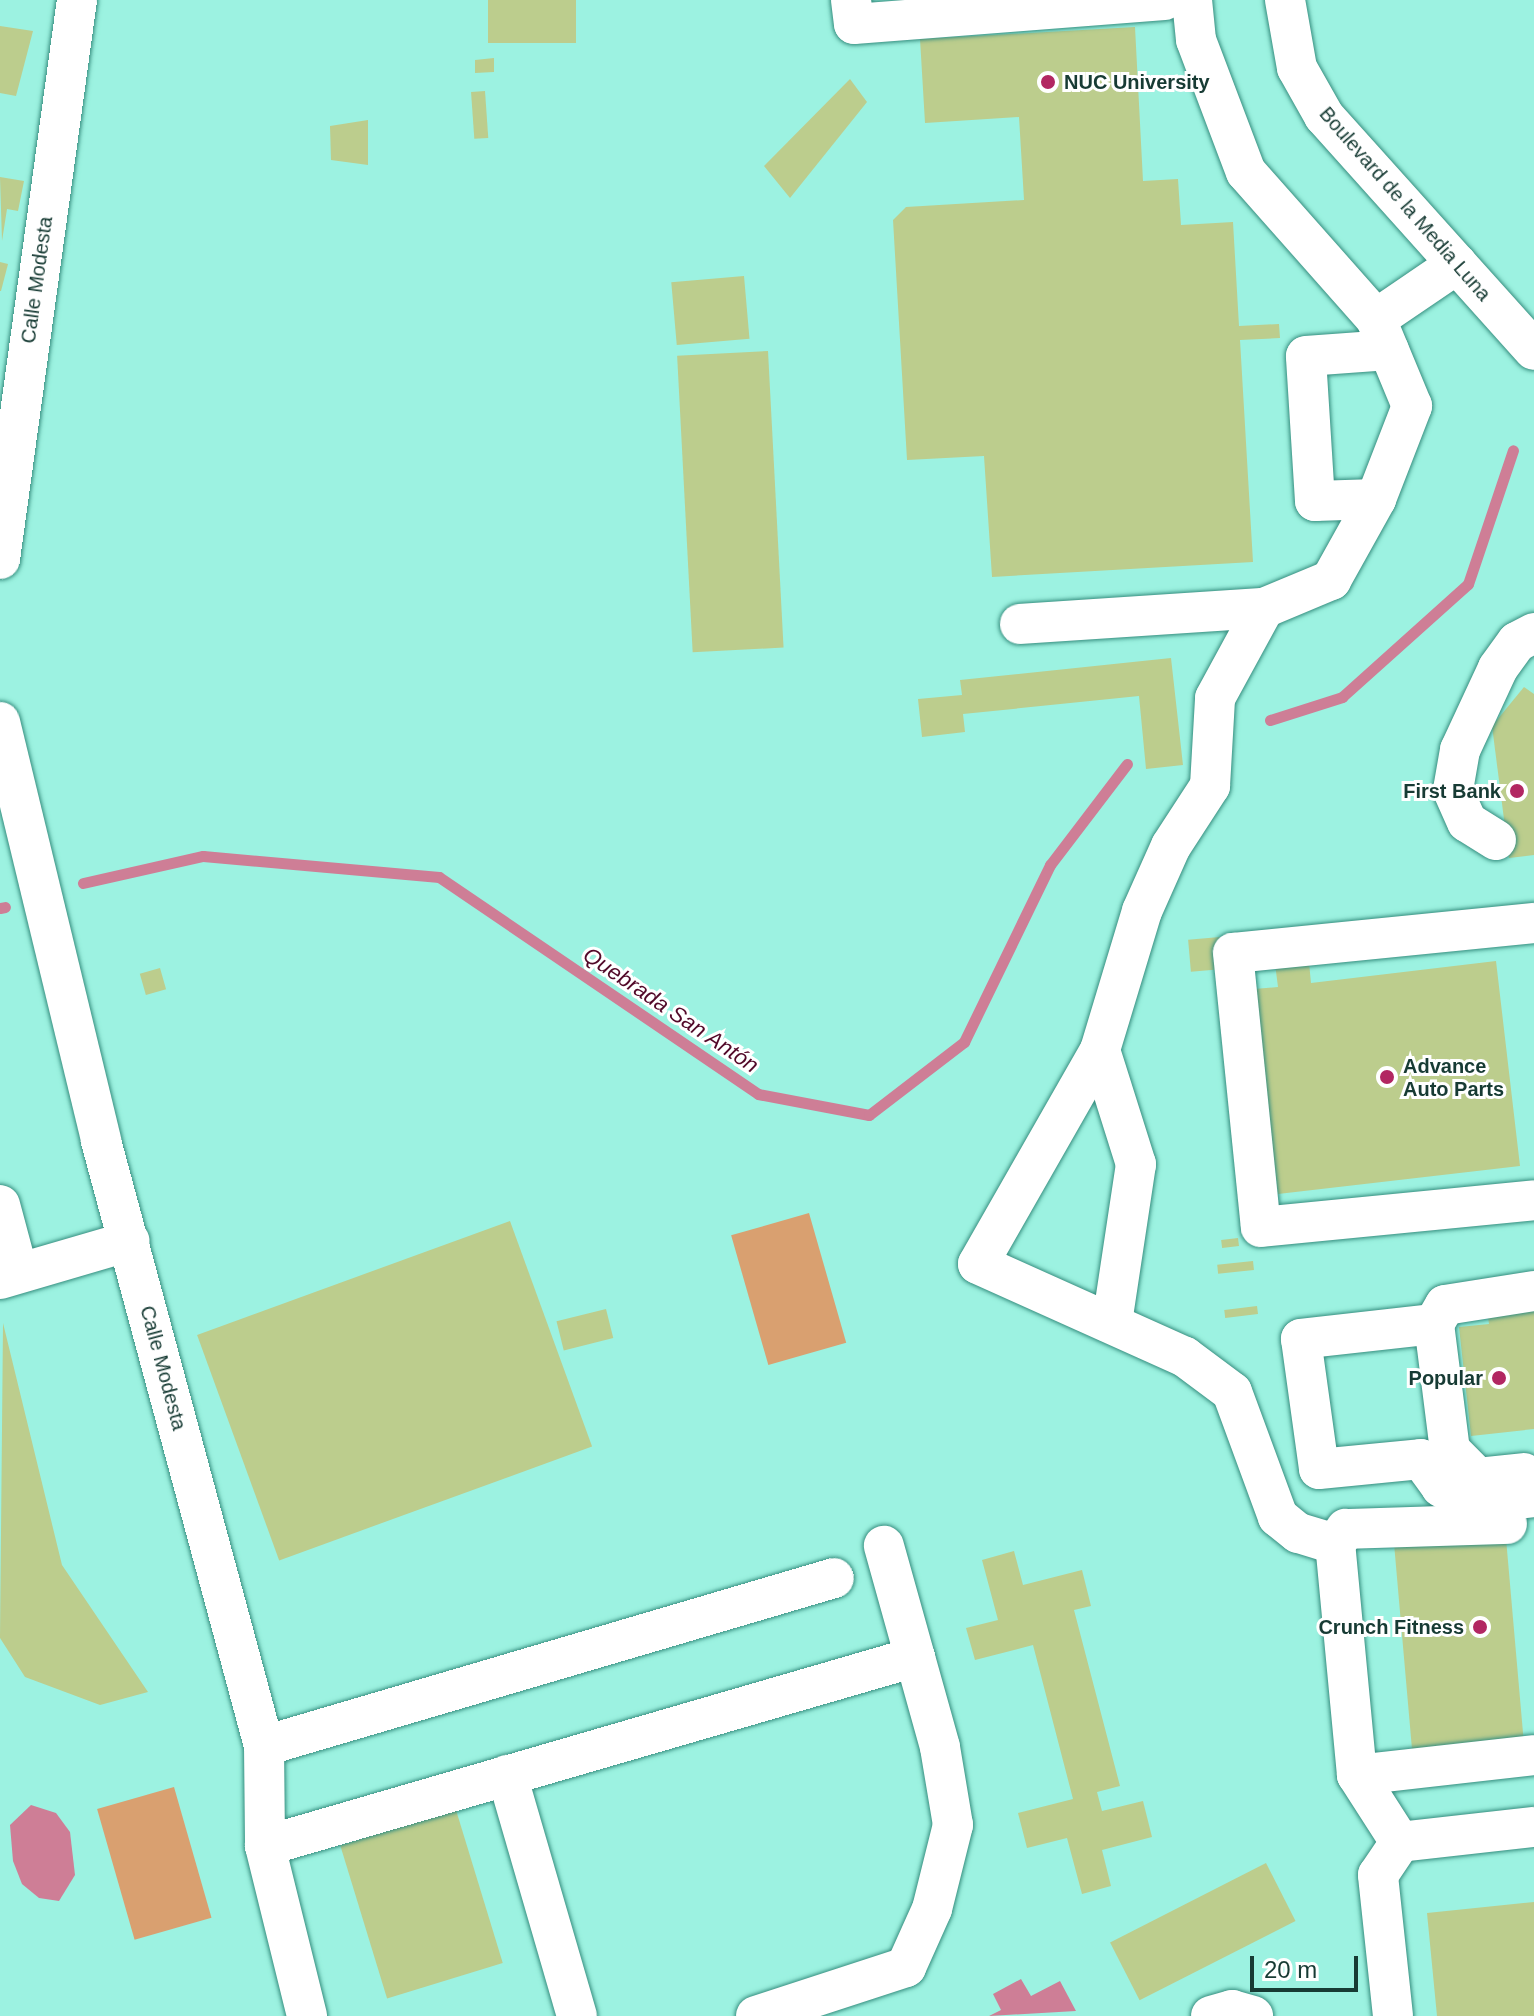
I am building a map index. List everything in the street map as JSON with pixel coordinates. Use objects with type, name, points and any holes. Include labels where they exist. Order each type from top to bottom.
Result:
[{"type":"street","name":"Calle Modesta","points":[[0,559],[77,0]]},
{"type":"street","points":[[851,0],[854,24],[1164,0]]},
{"type":"street","points":[[1020,624],[1264,608],[1331,580],[1376,499],[1412,406],[1382,334],[1246,172],[1196,40],[1192,0]]},
{"type":"street","name":"Boulevard de la Media Luna","points":[[1285,0],[1297,68],[1324,116],[1534,350]]},
{"type":"street","points":[[1376,499],[1315,501],[1306,356],[1382,334],[1457,264]]},
{"type":"street","points":[[1264,608],[1215,698],[1210,786],[1171,846],[1142,911],[1100,1050],[978,1264],[1185,1357],[1232,1392],[1278,1517],[1298,1533],[1335,1544]]},
{"type":"street","points":[[1496,840],[1467,822],[1453,790],[1460,750],[1498,668],[1534,633]]},
{"type":"street","name":"Calle Modesta","points":[[0,722],[130,1241],[264,1746],[265,1846],[307,2016]]},
{"type":"street","points":[[1534,923],[1233,953],[1261,1227],[1534,1200]]},
{"type":"street","points":[[1100,1050],[1136,1164],[1112,1323]]},
{"type":"street","points":[[0,1205],[9,1276],[130,1241]]},
{"type":"street","points":[[1534,1291],[1445,1305],[1434,1324],[1450,1450],[1478,1478],[1534,1471]]},
{"type":"street","points":[[1434,1324],[1301,1339],[1319,1469],[1421,1459],[1441,1487],[1472,1504],[1534,1497]]},
{"type":"street","points":[[1400,1842],[1357,1775],[1335,1544],[1346,1529],[1534,1523]]},
{"type":"street","points":[[756,2016],[906,1967],[932,1909],[953,1825],[915,1657],[884,1546]]},
{"type":"street","points":[[264,1746],[834,1578]]},
{"type":"street","points":[[265,1846],[915,1657]]},
{"type":"street","points":[[1357,1775],[1534,1755]]},
{"type":"street","points":[[507,1775],[577,2016]]},
{"type":"street","points":[[1393,2016],[1378,1875],[1400,1842],[1534,1827]]},
{"type":"street","points":[[1211,2016],[1232,2010],[1253,2016]]},
{"type":"shaded area","points":[[809,1213],[846,1343],[768,1365],[731,1235]]},
{"type":"shaded area","points":[[174,1787],[211,1918],[135,1940],[97,1809]]},
{"type":"shaded area","points":[[31,1805],[56,1813],[70,1832],[75,1875],[59,1901],[39,1898],[22,1884],[13,1861],[10,1825]]},
{"type":"shaded area","points":[[1021,1979],[1031,1996],[1060,1981],[1076,2011],[989,2016],[1001,2010],[993,1994]]},
{"type":"building","points":[[488,0],[576,0],[576,43],[488,43]]},
{"type":"building","points":[[0,26],[33,31],[16,96],[0,93]]},
{"type":"building","points":[[1135,27],[1143,181],[1178,179],[1181,225],[1233,222],[1239,326],[1279,324],[1280,338],[1240,340],[1253,562],[992,577],[984,456],[907,460],[893,220],[906,207],[1024,200],[1019,117],[925,123],[920,39]]},
{"type":"building","points":[[494,58],[494,72],[475,73],[475,60]]},
{"type":"building","points":[[850,79],[867,102],[790,198],[764,166]]},
{"type":"building","points":[[485,91],[488,138],[474,139],[471,92]]},
{"type":"building","points":[[368,120],[368,165],[331,160],[330,126]]},
{"type":"building","points":[[0,177],[24,181],[18,211],[7,209],[2,241]]},
{"type":"building","points":[[0,262],[8,264],[1,291],[0,291]]},
{"type":"building","points":[[744,276],[749,339],[677,345],[671,282]]},
{"type":"building","points":[[768,351],[784,648],[693,652],[677,356]]},
{"type":"building","points":[[1171,658],[1183,765],[1146,769],[1139,696],[963,714],[965,732],[922,737],[918,699],[962,695],[960,680]]},
{"type":"building","name":"First Bank","points":[[1524,687],[1534,694],[1534,855],[1509,858],[1492,726]]},
{"type":"building","points":[[1220,937],[1223,969],[1191,972],[1188,940]]},
{"type":"building","name":"Advance Auto Parts","points":[[1308,952],[1311,983],[1496,961],[1520,1166],[1278,1194],[1254,989],[1278,987],[1274,956]]},
{"type":"building","points":[[160,968],[166,989],[146,995],[140,974]]},
{"type":"building","points":[[510,1221],[592,1447],[279,1560],[197,1335]]},
{"type":"building","points":[[1238,1238],[1239,1246],[1222,1248],[1221,1240]]},
{"type":"building","points":[[1253,1261],[1254,1270],[1218,1274],[1217,1265]]},
{"type":"building","name":"Popular","points":[[1534,1305],[1534,1429],[1471,1436],[1459,1327],[1489,1324],[1487,1310]]},
{"type":"building","points":[[1257,1306],[1258,1314],[1225,1318],[1224,1310]]},
{"type":"building","points":[[606,1309],[613,1338],[564,1350],[557,1321]]},
{"type":"building","points":[[3,1323],[62,1565],[148,1692],[100,1705],[25,1677],[0,1638]]},
{"type":"building","points":[[1505,1527],[1525,1753],[1413,1763],[1393,1537]]},
{"type":"building","points":[[1014,1551],[1023,1585],[1082,1570],[1091,1606],[1074,1610],[1120,1786],[1097,1792],[1102,1811],[1143,1801],[1152,1837],[1102,1850],[1111,1886],[1082,1894],[1067,1838],[1027,1848],[1018,1813],[1073,1799],[1033,1645],[975,1660],[966,1628],[998,1620],[982,1560]]},
{"type":"building","points":[[456,1810],[503,1963],[387,1998],[340,1845]]},
{"type":"building","points":[[1266,1863],[1296,1921],[1140,2000],[1110,1942]]},
{"type":"building","points":[[1534,1902],[1534,2016],[1437,2016],[1427,1913]]},
{"type":"waterway","name":"Quebrada San Antón","points":[[1270,720],[1342,697],[1468,584],[1513,450]]},
{"type":"waterway","name":"Quebrada San Antón","points":[[83,883],[203,856],[439,877],[758,1094],[869,1115],[964,1042],[1050,865],[1127,764]]},
{"type":"waterway","name":"Quebrada San Antón","points":[[0,908],[5,907]]},
{"type":"place","name":"NUC University","points":[[1048,82]]},
{"type":"place","name":"First Bank","points":[[1517,791]]},
{"type":"place","name":"Advance Auto Parts","points":[[1387,1077]]},
{"type":"place","name":"Popular","points":[[1499,1378]]},
{"type":"place","name":"Crunch Fitness","points":[[1480,1627]]}]
